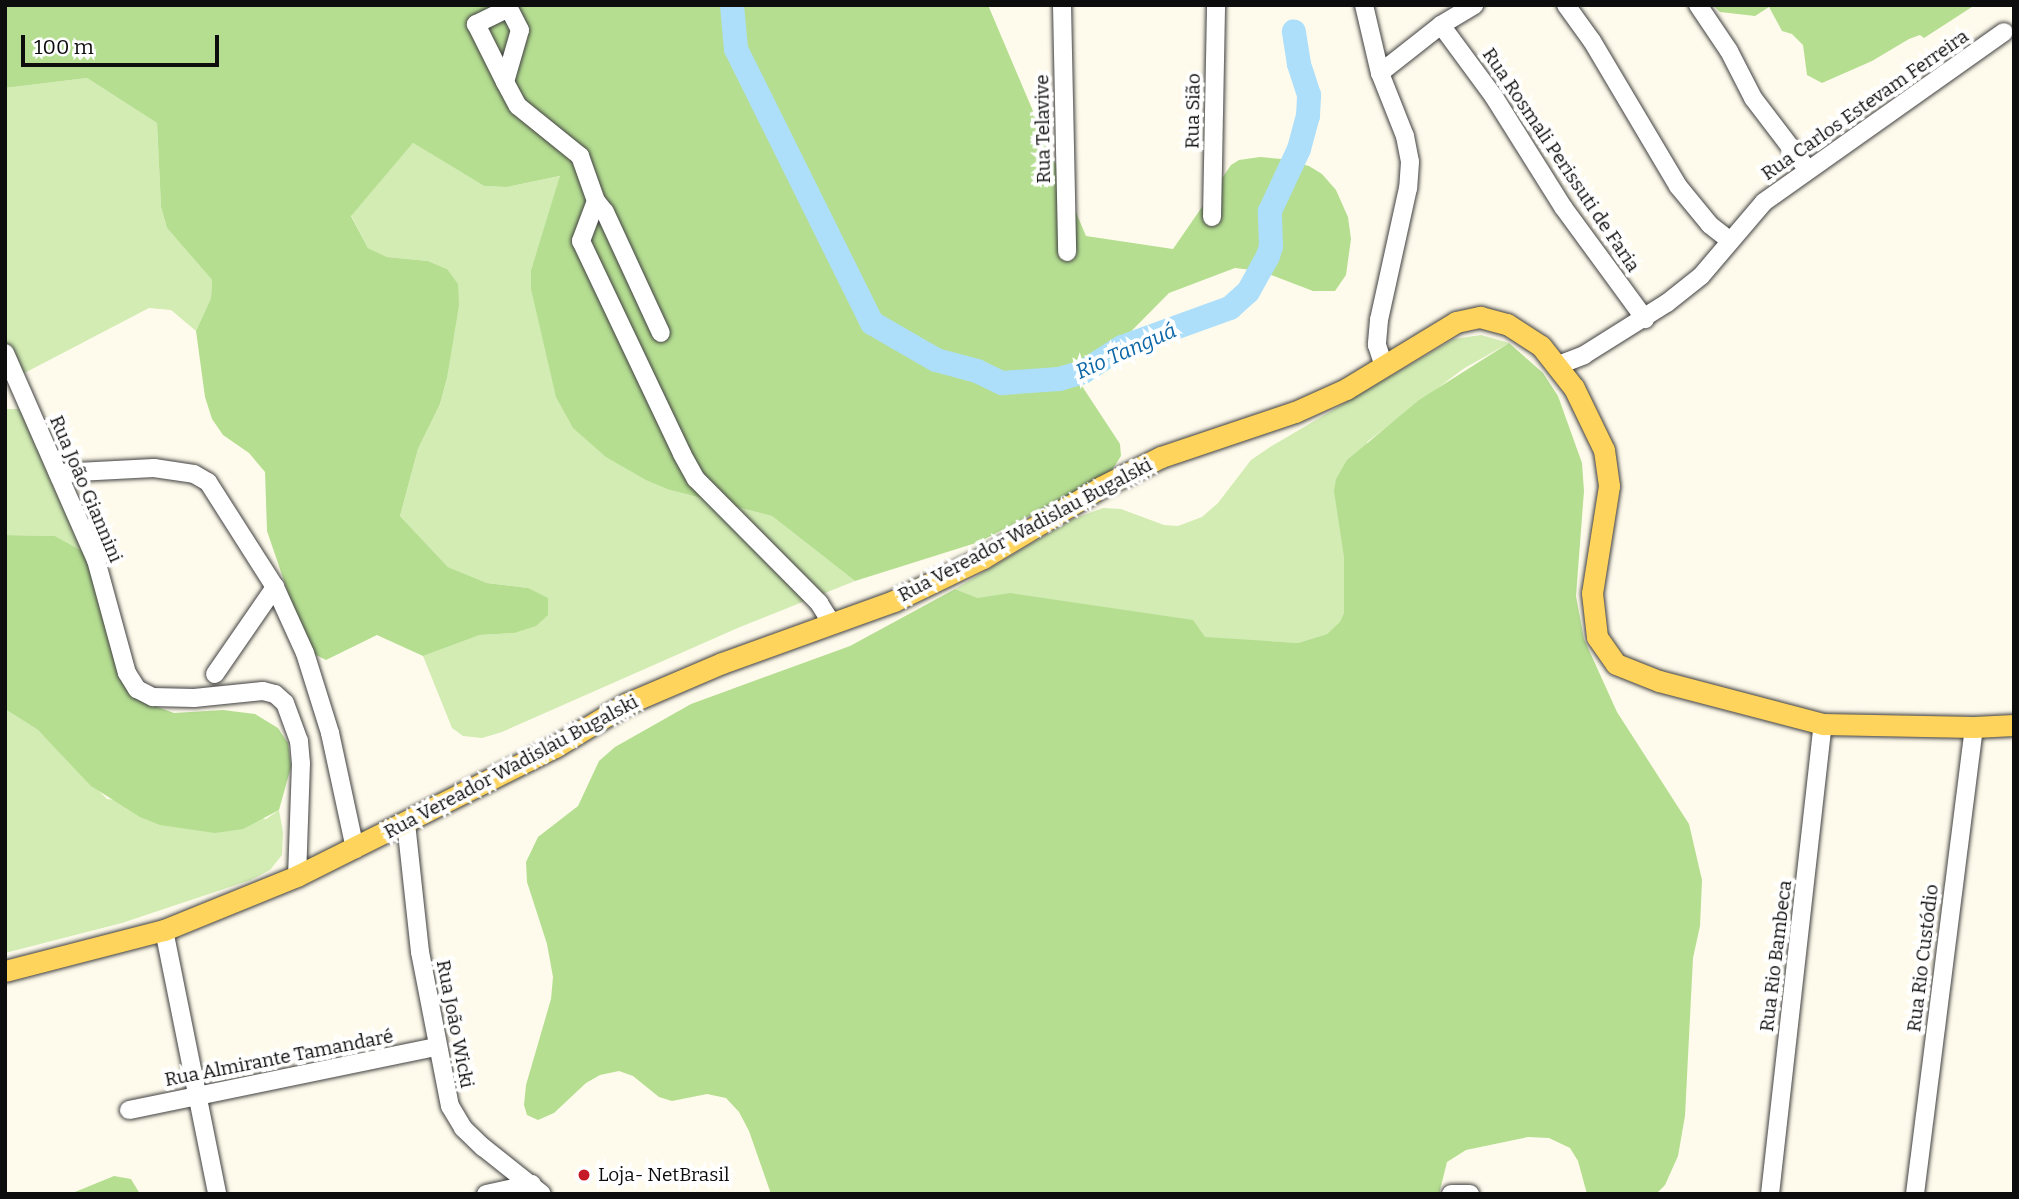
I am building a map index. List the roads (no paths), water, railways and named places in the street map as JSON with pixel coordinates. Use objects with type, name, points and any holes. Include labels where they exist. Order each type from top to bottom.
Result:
[{"type":"main road","name":"Rua Vereador Wadislau Bugalski","points":[[5,971],[164,930],[298,876],[555,747],[626,704],[722,663],[894,601],[982,558],[1101,487],[1161,457],[1295,412],[1346,389],[1456,322],[1480,317],[1507,324],[1541,346],[1574,388],[1604,450],[1609,486],[1592,593],[1597,637],[1616,664],[1659,681],[1823,724],[1974,727],[2014,725]]},
{"type":"street","name":"Rua Telavive","points":[[1062,5],[1067,252]]},
{"type":"street","name":"Rua Sião","points":[[1212,217],[1216,5]]},
{"type":"street","points":[[1364,5],[1380,73],[1405,136],[1410,162],[1408,188],[1379,320],[1377,345],[1384,366]]},
{"type":"street","points":[[1380,73],[1441,25],[1474,5]]},
{"type":"street","points":[[1566,5],[1592,41],[1678,186],[1710,225],[1729,240]]},
{"type":"street","points":[[1698,5],[1729,51],[1754,98],[1807,169]]},
{"type":"street","name":"Rua Rosmali Perissuti de Faria","points":[[1441,25],[1494,97],[1563,207],[1645,319]]},
{"type":"street","name":"Rua Carlos Estevam Ferreira","points":[[1556,366],[1584,355],[1645,319],[1701,276],[1764,202],[2004,32]]},
{"type":"street","points":[[505,82],[518,106],[580,156],[596,201],[605,212],[661,333]]},
{"type":"street","points":[[596,201],[581,241],[696,480],[819,603],[832,624]]},
{"type":"street","name":"Rua João Giannini","points":[[5,353],[96,560],[127,673],[137,689],[153,697],[194,698],[263,691],[275,694],[285,703],[299,741],[301,763],[298,876]]},
{"type":"street","points":[[58,473],[154,468],[194,474],[208,482],[220,497],[275,587],[305,653],[326,720],[355,849]]},
{"type":"street","points":[[215,674],[275,587]]},
{"type":"street","name":"Rua Rio Bambeca","points":[[1770,1194],[1823,724]]},
{"type":"street","name":"Rua Rio Custódio","points":[[1915,1194],[1974,727]]},
{"type":"street","name":"Rua João Wicki","points":[[406,823],[420,952],[450,1106],[463,1128],[537,1189]]},
{"type":"street","points":[[164,930],[217,1194]]},
{"type":"street","name":"Rua Almirante Tamandaré","points":[[130,1110],[437,1047]]},
{"type":"street","points":[[486,1194],[537,1189]]},
{"type":"street","points":[[1451,1194],[1470,1194]]},
{"type":"waterway","name":"Rio Tanguá","points":[[732,5],[736,49],[872,323],[936,360],[977,371],[1002,383],[1059,379],[1083,372],[1122,347],[1230,308],[1248,292],[1268,256],[1271,246],[1270,211],[1299,149],[1308,116],[1309,95],[1299,64],[1294,31]]},
{"type":"place","name":"Loja- NetBrasil","points":[[584,1175]]}]
